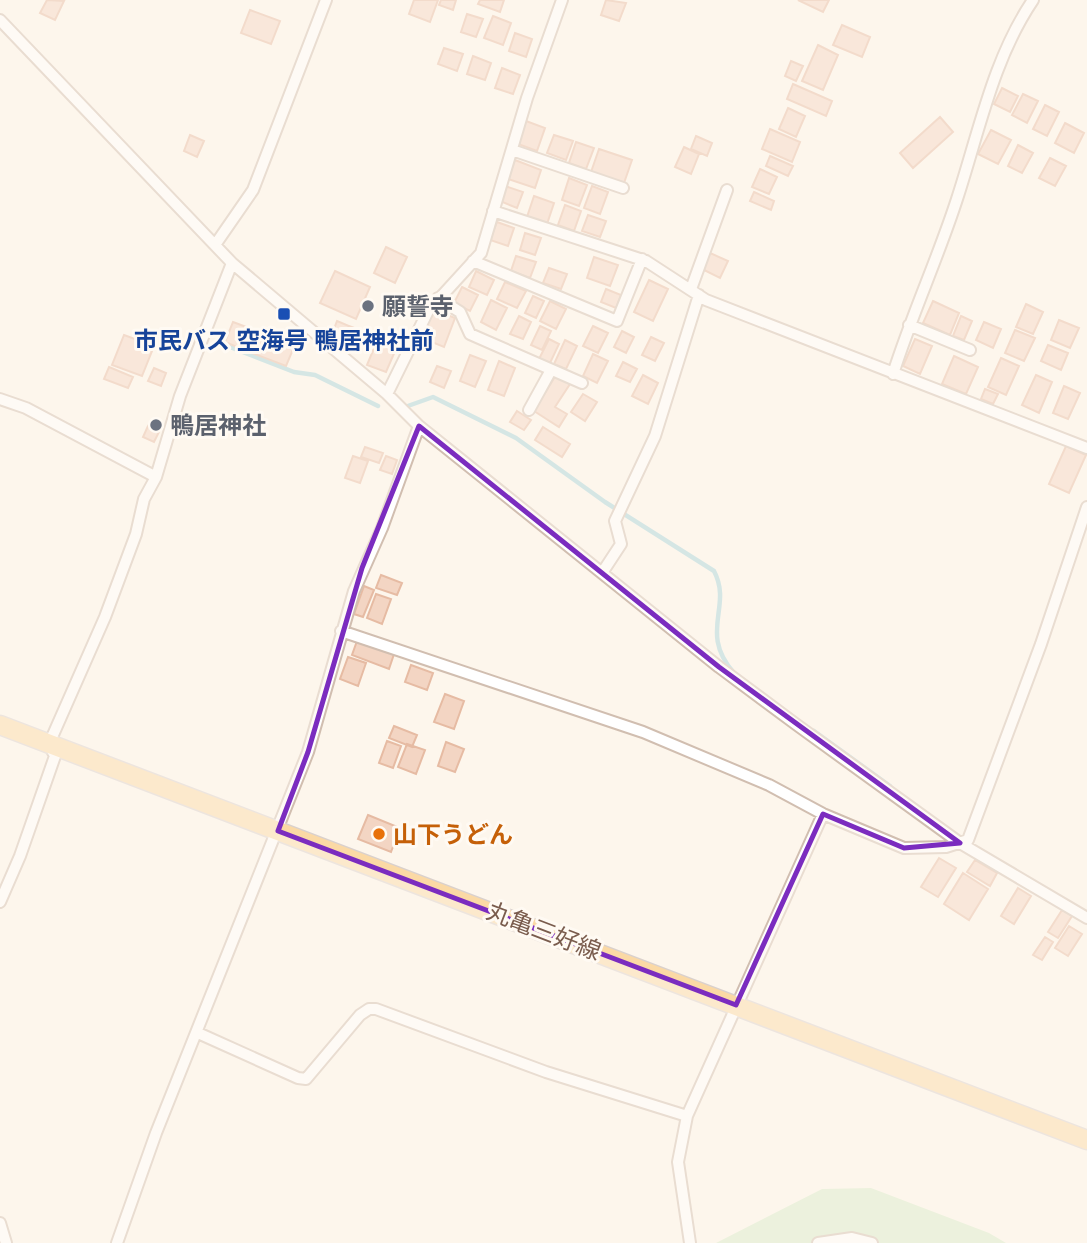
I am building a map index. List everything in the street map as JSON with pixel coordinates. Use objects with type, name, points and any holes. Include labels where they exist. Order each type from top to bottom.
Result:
[{"type":"main road","name":"丸亀三好線","points":[[0,725],[1087,1140]]},
{"type":"street","points":[[215,245],[253,190],[326,0]]},
{"type":"street","points":[[387,394],[413,338],[438,299],[481,253],[562,0]]},
{"type":"street","points":[[893,373],[957,201],[999,64],[1020,19],[1033,0]]},
{"type":"street","points":[[0,20],[232,262],[387,394],[419,426],[719,667],[964,841],[1087,918]]},
{"type":"street","points":[[512,150],[623,188]]},
{"type":"street","points":[[602,573],[621,544],[615,521],[655,436],[727,190]]},
{"type":"street","points":[[493,211],[642,259],[695,292],[1087,448]]},
{"type":"street","points":[[473,261],[617,321],[642,259]]},
{"type":"street","points":[[0,902],[20,856],[55,756],[49,744],[105,617],[136,534],[144,499],[156,477],[180,396],[232,262]]},
{"type":"street","points":[[438,299],[460,312],[470,334],[582,383]]},
{"type":"street","points":[[909,325],[970,350]]},
{"type":"street","points":[[529,410],[551,370]]},
{"type":"street","points":[[0,399],[26,408],[156,477]]},
{"type":"street","points":[[117,1243],[156,1133],[308,752],[341,631],[362,568],[382,528],[419,426]]},
{"type":"street","points":[[341,631],[643,732],[769,785],[823,814],[904,848],[946,848],[964,841],[1041,644],[1087,506]]},
{"type":"street","points":[[690,1243],[678,1162],[687,1115],[823,814]]},
{"type":"street","points":[[198,1033],[298,1078],[306,1079],[360,1015],[369,1009],[376,1009],[546,1072],[687,1115]]},
{"type":"street","points":[[0,1223],[6,1243]]},
{"type":"street","points":[[818,1243],[852,1238],[872,1243]]},
{"type":"highlighted area","points":[[419,426],[719,667],[960,843],[904,848],[823,814],[736,1005],[278,831],[308,752],[362,568]]},
{"type":"green space","points":[[871,1188],[989,1233],[1006,1243],[716,1243],[822,1189]]},
{"type":"building","points":[[47,0],[64,1],[55,20],[40,13]]},
{"type":"building","points":[[414,0],[438,0],[430,22],[409,14]]},
{"type":"building","points":[[441,0],[456,0],[453,10],[439,5]]},
{"type":"building","points":[[480,0],[504,0],[500,12],[478,4]]},
{"type":"building","points":[[606,0],[626,3],[619,21],[601,15]]},
{"type":"building","points":[[798,0],[829,0],[823,12]]},
{"type":"building","points":[[250,10],[280,21],[271,44],[241,33]]},
{"type":"building","points":[[467,14],[483,19],[476,37],[461,32]]},
{"type":"building","points":[[493,16],[511,23],[503,45],[484,38]]},
{"type":"building","points":[[842,25],[870,37],[862,57],[833,45]]},
{"type":"building","points":[[515,33],[532,39],[526,57],[509,51]]},
{"type":"building","points":[[818,45],[838,55],[823,90],[802,81]]},
{"type":"building","points":[[444,48],[463,54],[457,71],[438,64]]},
{"type":"building","points":[[473,56],[491,63],[485,80],[467,74]]},
{"type":"building","points":[[791,61],[803,66],[796,81],[785,76]]},
{"type":"building","points":[[502,68],[520,75],[513,94],[495,88]]},
{"type":"building","points":[[793,84],[832,101],[826,116],[787,99]]},
{"type":"building","points":[[1002,88],[1018,96],[1010,112],[994,104]]},
{"type":"building","points":[[1023,94],[1038,101],[1027,123],[1012,115]]},
{"type":"building","points":[[1045,105],[1059,112],[1047,136],[1033,129]]},
{"type":"building","points":[[788,108],[805,116],[796,137],[779,129]]},
{"type":"building","points":[[940,117],[953,132],[913,168],[900,153]]},
{"type":"building","points":[[526,121],[545,128],[537,151],[518,144]]},
{"type":"building","points":[[1065,123],[1084,133],[1074,153],[1055,143]]},
{"type":"building","points":[[770,129],[800,142],[792,162],[762,149]]},
{"type":"building","points":[[991,130],[1011,140],[998,164],[978,154]]},
{"type":"building","points":[[190,135],[204,141],[197,157],[184,151]]},
{"type":"building","points":[[554,135],[573,141],[566,160],[547,153]]},
{"type":"building","points":[[696,136],[712,143],[707,156],[691,149]]},
{"type":"building","points":[[576,142],[594,148],[586,169],[569,163]]},
{"type":"building","points":[[1018,145],[1033,153],[1022,173],[1008,166]]},
{"type":"building","points":[[684,147],[699,154],[691,174],[675,167]]},
{"type":"building","points":[[599,149],[632,160],[624,183],[591,172]]},
{"type":"building","points":[[770,156],[793,166],[788,176],[766,166]]},
{"type":"building","points":[[1050,158],[1066,166],[1055,186],[1039,178]]},
{"type":"building","points":[[515,160],[541,170],[535,188],[508,179]]},
{"type":"building","points":[[760,169],[777,177],[769,194],[752,187]]},
{"type":"building","points":[[569,178],[587,185],[579,206],[562,200]]},
{"type":"building","points":[[505,186],[523,192],[517,208],[500,201]]},
{"type":"building","points":[[592,186],[608,192],[600,214],[584,208]]},
{"type":"building","points":[[754,192],[774,201],[771,210],[750,201]]},
{"type":"building","points":[[534,196],[554,203],[547,224],[527,217]]},
{"type":"building","points":[[565,205],[581,211],[574,231],[558,225]]},
{"type":"building","points":[[588,215],[606,221],[600,237],[582,231]]},
{"type":"building","points":[[497,222],[514,228],[508,246],[490,240]]},
{"type":"building","points":[[525,233],[541,238],[535,255],[520,250]]},
{"type":"building","points":[[386,247],[407,257],[395,283],[374,273]]},
{"type":"building","points":[[710,253],[728,261],[720,278],[702,269]]},
{"type":"building","points":[[516,256],[536,262],[530,278],[511,271]]},
{"type":"building","points":[[594,257],[618,265],[610,286],[587,278]]},
{"type":"building","points":[[549,268],[567,274],[561,289],[543,283]]},
{"type":"building","points":[[335,271],[370,287],[356,319],[320,303]]},
{"type":"building","points":[[476,271],[494,280],[487,295],[469,287]]},
{"type":"building","points":[[649,280],[668,289],[653,321],[634,312]]},
{"type":"building","points":[[505,282],[526,291],[517,308],[497,299]]},
{"type":"building","points":[[462,287],[478,295],[470,311],[454,303]]},
{"type":"building","points":[[606,289],[621,295],[616,308],[601,302]]},
{"type":"building","points":[[533,296],[544,301],[536,318],[525,313]]},
{"type":"building","points":[[491,300],[507,308],[496,330],[481,322]]},
{"type":"building","points":[[550,301],[566,309],[556,329],[540,321]]},
{"type":"building","points":[[933,301],[959,313],[950,335],[923,323]]},
{"type":"building","points":[[1026,304],[1043,312],[1033,334],[1016,327]]},
{"type":"building","points":[[433,309],[455,318],[444,347],[422,338]]},
{"type":"building","points":[[519,316],[531,322],[523,339],[510,334]]},
{"type":"building","points":[[961,316],[972,321],[964,340],[953,336]]},
{"type":"building","points":[[1059,320],[1079,328],[1070,348],[1051,340]]},
{"type":"building","points":[[337,321],[349,326],[346,334],[334,329]]},
{"type":"building","points":[[233,322],[257,331],[249,352],[225,342]]},
{"type":"building","points":[[984,322],[1001,329],[993,348],[976,340]]},
{"type":"building","points":[[349,326],[360,330],[355,342],[344,338]]},
{"type":"building","points":[[540,326],[551,331],[542,350],[531,345]]},
{"type":"building","points":[[593,326],[608,333],[598,353],[583,346]]},
{"type":"building","points":[[1015,330],[1035,338],[1024,361],[1005,353]]},
{"type":"building","points":[[364,331],[372,335],[369,343],[360,340]]},
{"type":"building","points":[[622,331],[634,337],[626,353],[614,347]]},
{"type":"building","points":[[260,334],[294,347],[286,366],[252,353]]},
{"type":"building","points":[[124,335],[154,346],[142,376],[112,365]]},
{"type":"building","points":[[651,337],[664,343],[655,361],[642,355]]},
{"type":"building","points":[[549,339],[559,344],[550,363],[539,359]]},
{"type":"building","points":[[915,339],[932,346],[920,374],[903,366]]},
{"type":"building","points":[[565,340],[577,346],[566,369],[554,364]]},
{"type":"building","points":[[377,341],[396,349],[386,372],[367,365]]},
{"type":"building","points":[[1048,345],[1068,353],[1061,370],[1041,361]]},
{"type":"building","points":[[593,354],[608,361],[597,383],[583,376]]},
{"type":"building","points":[[470,355],[486,361],[475,387],[460,381]]},
{"type":"building","points":[[954,356],[978,367],[966,394],[942,384]]},
{"type":"building","points":[[1001,358],[1019,366],[1006,395],[988,387]]},
{"type":"building","points":[[499,361],[515,368],[504,396],[488,390]]},
{"type":"building","points":[[623,362],[637,369],[630,382],[616,376]]},
{"type":"building","points":[[437,366],[451,371],[444,388],[430,382]]},
{"type":"building","points":[[109,367],[133,377],[128,388],[104,379]]},
{"type":"building","points":[[154,368],[166,373],[161,386],[148,381]]},
{"type":"building","points":[[556,375],[570,384],[555,407],[567,414],[559,427],[534,411]]},
{"type":"building","points":[[643,375],[658,383],[648,404],[632,396]]},
{"type":"building","points":[[1036,375],[1052,382],[1039,413],[1022,405]]},
{"type":"building","points":[[1064,386],[1080,393],[1068,419],[1053,413]]},
{"type":"building","points":[[985,389],[998,394],[993,404],[981,399]]},
{"type":"building","points":[[583,394],[597,402],[585,421],[571,412]]},
{"type":"building","points":[[517,411],[531,420],[524,430],[510,422]]},
{"type":"building","points":[[148,426],[159,432],[154,442],[143,437]]},
{"type":"building","points":[[543,427],[570,444],[562,457],[535,440]]},
{"type":"building","points":[[1066,446],[1086,455],[1069,493],[1049,484]]},
{"type":"building","points":[[365,447],[383,453],[379,463],[361,457]]},
{"type":"building","points":[[353,456],[368,461],[360,483],[345,478]]},
{"type":"building","points":[[386,456],[397,460],[392,474],[380,470]]},
{"type":"building","points":[[381,575],[402,583],[397,595],[376,588]]},
{"type":"building","points":[[364,586],[374,590],[363,617],[354,614]]},
{"type":"building","points":[[376,594],[391,599],[382,624],[367,618]]},
{"type":"building","points":[[357,641],[394,654],[389,669],[352,655]]},
{"type":"building","points":[[348,657],[366,663],[358,686],[340,679]]},
{"type":"building","points":[[411,665],[433,673],[427,690],[405,682]]},
{"type":"building","points":[[445,694],[464,701],[454,729],[434,722]]},
{"type":"building","points":[[394,726],[417,735],[412,747],[389,738]]},
{"type":"building","points":[[387,741],[401,746],[393,768],[379,763]]},
{"type":"building","points":[[446,742],[464,749],[455,772],[438,766]]},
{"type":"building","points":[[407,744],[425,750],[416,774],[398,767]]},
{"type":"building","name":"山下うどん","points":[[368,815],[400,828],[391,852],[358,839]]},
{"type":"building","points":[[939,858],[956,868],[938,897],[921,887]]},
{"type":"building","points":[[975,860],[997,873],[990,886],[967,872]]},
{"type":"building","points":[[963,873],[988,889],[969,920],[944,904]]},
{"type":"building","points":[[1018,888],[1031,896],[1014,924],[1001,916]]},
{"type":"building","points":[[1062,910],[1072,916],[1058,938],[1048,932]]},
{"type":"building","points":[[1069,926],[1082,934],[1068,956],[1055,948]]},
{"type":"building","points":[[1045,937],[1053,942],[1042,960],[1033,955]]},
{"type":"waterway","points":[[217,342],[294,372],[315,375],[378,406]]},
{"type":"waterway","points":[[405,407],[433,397],[516,438],[605,502],[714,571],[720,596],[718,645],[734,673]]},
{"type":"waterway","points":[[814,731],[890,786]]},
{"type":"place","name":"願誓寺","points":[[368,306]]},
{"type":"place","name":"市民バス 空海号 鴨居神社前","points":[[284,314]]},
{"type":"place","name":"鴨居神社","points":[[156,425]]},
{"type":"place","name":"山下うどん","points":[[379,834]]}]
